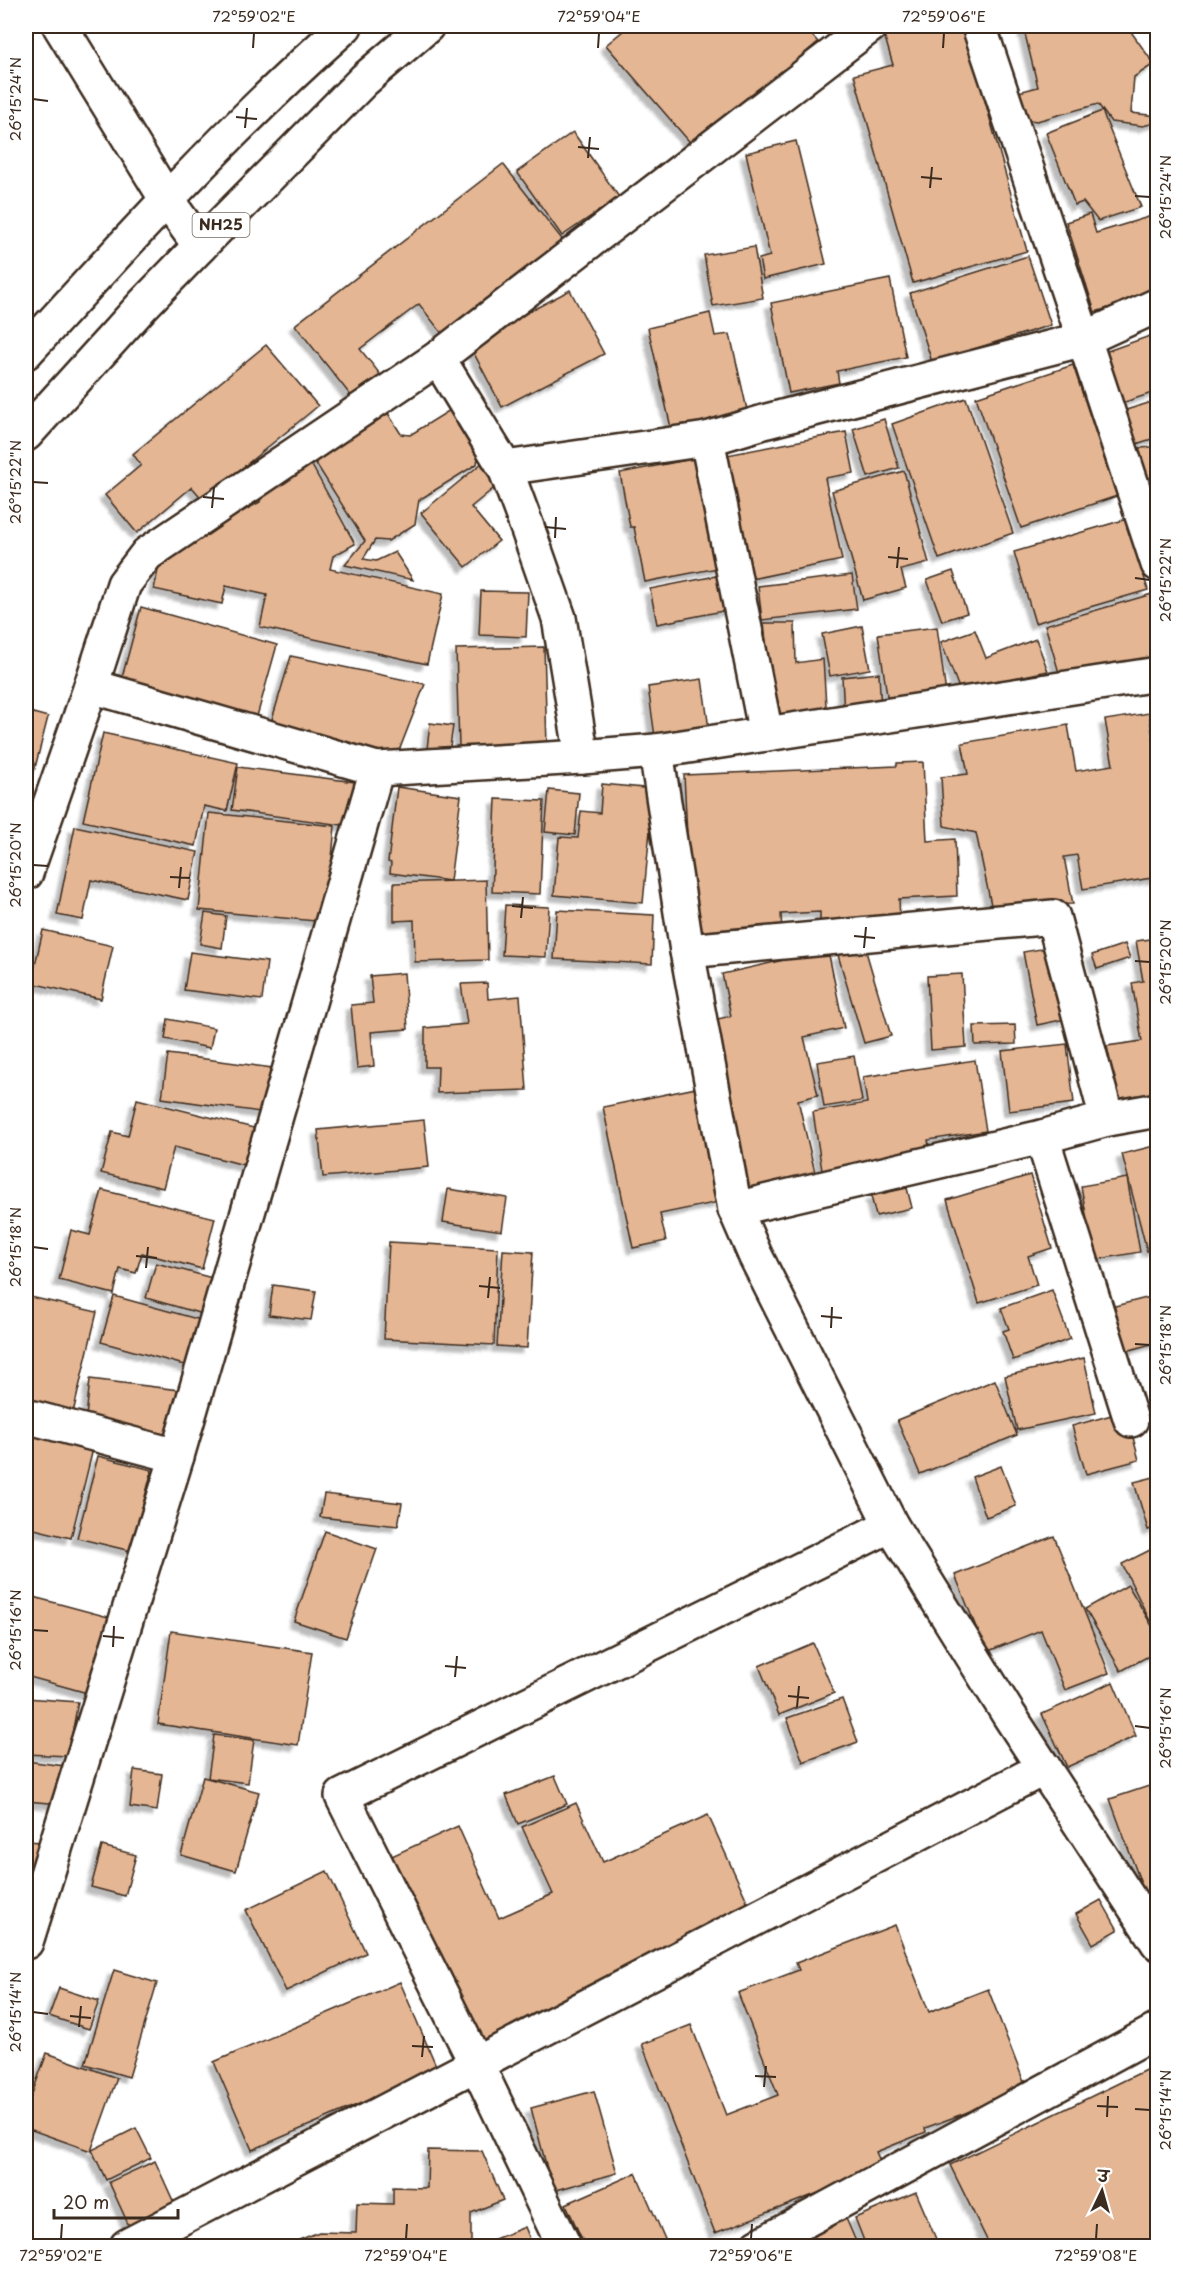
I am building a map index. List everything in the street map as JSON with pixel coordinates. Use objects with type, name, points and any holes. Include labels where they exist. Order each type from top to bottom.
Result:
[{"type":"street","points":[[60,26],[167,200],[201,246]]},
{"type":"street","points":[[26,352],[167,200],[312,55],[345,26]]},
{"type":"street","name":"NH25","points":[[26,434],[143,305],[364,80],[427,26]]},
{"type":"street","points":[[26,873],[124,584],[147,554],[438,358],[870,26]]},
{"type":"street","points":[[979,26],[1158,564]]},
{"type":"street","points":[[505,468],[706,439],[1083,339],[1158,305]]},
{"type":"street","points":[[438,358],[505,468],[559,618],[582,757]]},
{"type":"street","points":[[706,439],[766,734]]},
{"type":"street","points":[[91,686],[377,769],[656,751],[1157,678]]},
{"type":"street","points":[[656,751],[687,951],[735,1209],[755,1255],[891,1525],[1044,1768],[1158,1943]]},
{"type":"street","points":[[26,1942],[177,1456],[377,769]]},
{"type":"street","points":[[687,951],[1053,917],[1107,1119]]},
{"type":"street","points":[[735,1209],[1042,1137],[1107,1119],[1158,1110]]},
{"type":"street","points":[[1042,1137],[1131,1420]]},
{"type":"street","points":[[26,1416],[177,1456]]},
{"type":"street","points":[[564,2247],[477,2065],[342,1796],[891,1525]]},
{"type":"street","points":[[127,2247],[1044,1768]]},
{"type":"street","points":[[759,2247],[1158,2030]]},
{"type":"building","points":[[629,26],[803,26],[818,42],[694,147],[606,45]]},
{"type":"building","points":[[903,26],[964,26],[1027,251],[913,283],[854,75],[893,65],[883,31]]},
{"type":"building","points":[[1023,26],[1127,26],[1154,64],[1134,77],[1131,113],[1158,116],[1158,122],[1143,126],[1111,122],[1098,104],[1037,121],[1022,119],[1015,93],[1038,87]]},
{"type":"building","points":[[1102,111],[1141,207],[1098,221],[1083,202],[1075,205],[1046,133]]},
{"type":"building","points":[[573,132],[619,197],[562,236],[517,172]]},
{"type":"building","points":[[796,141],[826,264],[763,279],[759,259],[770,256],[746,153]]},
{"type":"building","points":[[503,164],[565,243],[444,336],[419,304],[360,349],[384,379],[355,401],[295,325]]},
{"type":"building","points":[[1090,214],[1096,233],[1158,214],[1158,293],[1095,312],[1066,222]]},
{"type":"building","points":[[754,247],[763,298],[713,306],[704,255]]},
{"type":"building","points":[[1028,256],[1051,325],[932,362],[910,293]]},
{"type":"building","points":[[890,279],[906,357],[837,371],[839,383],[789,393],[771,303]]},
{"type":"building","points":[[570,290],[604,354],[502,407],[469,344]]},
{"type":"building","points":[[710,313],[715,336],[730,334],[748,414],[672,432],[648,328]]},
{"type":"building","points":[[1158,333],[1158,391],[1119,404],[1102,353]]},
{"type":"building","points":[[266,345],[318,406],[203,500],[192,487],[137,533],[105,495],[141,465],[133,454]]},
{"type":"building","points":[[1073,365],[1117,496],[1021,528],[976,397]]},
{"type":"building","points":[[966,398],[1013,533],[939,559],[892,424]]},
{"type":"building","points":[[1158,400],[1158,437],[1136,444],[1126,410]]},
{"type":"building","points":[[384,407],[401,434],[410,435],[455,407],[480,443],[477,464],[419,500],[415,524],[388,541],[375,540],[363,559],[376,561],[395,552],[413,580],[345,565],[365,541],[310,454]]},
{"type":"building","points":[[884,419],[899,468],[868,477],[853,429]]},
{"type":"building","points":[[846,432],[854,473],[825,478],[842,560],[751,579],[727,455]]},
{"type":"building","points":[[1158,446],[1158,477],[1138,479],[1134,449]]},
{"type":"building","points":[[702,457],[723,567],[645,582],[634,527],[630,527],[620,473]]},
{"type":"building","points":[[488,458],[505,479],[471,507],[499,541],[466,567],[421,513]]},
{"type":"building","points":[[310,462],[355,544],[333,556],[330,569],[443,594],[427,664],[260,627],[267,595],[226,586],[222,604],[154,589],[161,556],[260,502],[263,486]]},
{"type":"building","points":[[904,471],[929,563],[901,570],[906,588],[863,600],[832,491]]},
{"type":"building","points":[[1127,519],[1148,590],[1035,623],[1014,552]]},
{"type":"building","points":[[953,571],[967,613],[942,621],[927,580]]},
{"type":"building","points":[[731,573],[738,608],[657,624],[650,589]]},
{"type":"building","points":[[852,575],[857,609],[762,620],[758,586]]},
{"type":"building","points":[[481,591],[528,592],[526,637],[479,635]]},
{"type":"building","points":[[1152,594],[1158,613],[1158,666],[1062,683],[1045,625]]},
{"type":"building","points":[[141,607],[277,645],[254,727],[120,685]]},
{"type":"building","points":[[764,623],[795,623],[796,663],[823,659],[827,721],[775,725]]},
{"type":"building","points":[[862,626],[870,669],[830,676],[822,634]]},
{"type":"building","points":[[937,627],[947,701],[889,709],[878,634]]},
{"type":"building","points":[[975,630],[986,658],[1036,639],[1048,671],[995,682],[998,690],[962,696],[941,642]]},
{"type":"building","points":[[544,647],[547,745],[459,747],[456,649]]},
{"type":"building","points":[[291,656],[425,684],[397,756],[270,726]]},
{"type":"building","points":[[879,673],[881,710],[844,715],[842,677]]},
{"type":"building","points":[[702,679],[710,736],[656,744],[648,687]]},
{"type":"building","points":[[26,711],[48,717],[26,803]]},
{"type":"building","points":[[1149,713],[1158,765],[1158,877],[1083,889],[1077,855],[1064,857],[1073,904],[991,905],[976,833],[944,826],[941,777],[968,774],[962,743],[1068,725],[1076,771],[1113,765],[1105,720]]},
{"type":"building","points":[[430,723],[453,726],[449,753],[427,749]]},
{"type":"building","points":[[103,733],[238,763],[227,811],[204,806],[196,846],[83,821]]},
{"type":"building","points":[[923,762],[927,841],[955,839],[957,896],[899,899],[900,919],[820,922],[820,912],[781,914],[782,932],[692,936],[684,775],[897,766],[897,763]]},
{"type":"building","points":[[238,767],[355,782],[349,826],[232,810]]},
{"type":"building","points":[[602,784],[654,789],[643,903],[554,895],[559,837],[578,838],[581,811],[600,813]]},
{"type":"building","points":[[397,787],[461,796],[450,881],[390,873],[391,863],[388,862]]},
{"type":"building","points":[[549,790],[579,793],[575,835],[545,832]]},
{"type":"building","points":[[496,799],[544,801],[540,894],[492,892]]},
{"type":"building","points":[[209,813],[335,826],[326,922],[199,910]]},
{"type":"building","points":[[75,826],[198,852],[188,900],[91,880],[83,920],[57,915]]},
{"type":"building","points":[[486,880],[488,960],[415,962],[414,920],[394,921],[394,883]]},
{"type":"building","points":[[505,905],[549,907],[546,957],[502,955]]},
{"type":"building","points":[[557,910],[654,915],[652,964],[554,959]]},
{"type":"building","points":[[205,913],[226,916],[222,948],[200,944]]},
{"type":"building","points":[[43,930],[113,946],[101,999],[31,983]]},
{"type":"building","points":[[1158,938],[1158,1102],[1118,1109],[1107,1046],[1142,1041],[1132,983],[1143,981],[1136,941]]},
{"type":"building","points":[[1125,944],[1130,958],[1097,969],[1092,955]]},
{"type":"building","points":[[1052,947],[1066,1019],[1037,1025],[1023,952]]},
{"type":"building","points":[[865,948],[891,1036],[864,1043],[838,955]]},
{"type":"building","points":[[828,950],[844,1028],[804,1037],[818,1095],[798,1100],[817,1181],[750,1196],[709,1021],[731,1016],[722,974]]},
{"type":"building","points":[[190,952],[267,962],[262,1000],[184,990]]},
{"type":"building","points":[[404,973],[408,1029],[371,1032],[374,1066],[357,1068],[351,1005],[373,1003],[370,976]]},
{"type":"building","points":[[962,974],[966,1047],[931,1050],[927,976]]},
{"type":"building","points":[[487,983],[488,999],[520,996],[527,1090],[437,1093],[438,1067],[425,1067],[425,1028],[467,1024],[461,984]]},
{"type":"building","points":[[168,1019],[214,1028],[210,1048],[165,1039]]},
{"type":"building","points":[[1015,1025],[1016,1044],[975,1045],[974,1026]]},
{"type":"building","points":[[1067,1044],[1074,1103],[1009,1111],[1002,1051]]},
{"type":"building","points":[[168,1054],[280,1069],[274,1114],[162,1098]]},
{"type":"building","points":[[854,1056],[862,1101],[824,1107],[817,1062]]},
{"type":"building","points":[[975,1060],[986,1131],[928,1140],[932,1161],[823,1177],[813,1112],[867,1103],[863,1077]]},
{"type":"building","points":[[696,1088],[719,1202],[660,1214],[666,1241],[633,1248],[603,1107]]},
{"type":"building","points":[[137,1099],[266,1131],[256,1168],[174,1147],[163,1188],[101,1173],[112,1132],[128,1136]]},
{"type":"building","points":[[424,1120],[429,1167],[323,1177],[318,1130]]},
{"type":"building","points":[[1158,1145],[1158,1248],[1147,1251],[1122,1154]]},
{"type":"building","points":[[1030,1175],[1052,1248],[1028,1256],[1037,1285],[979,1303],[947,1200]]},
{"type":"building","points":[[1127,1178],[1140,1252],[1094,1260],[1081,1186]]},
{"type":"building","points":[[907,1188],[912,1208],[876,1216],[871,1196]]},
{"type":"building","points":[[448,1189],[507,1198],[502,1231],[443,1222]]},
{"type":"building","points":[[102,1190],[215,1218],[202,1269],[142,1253],[136,1273],[120,1269],[114,1294],[59,1280],[71,1230],[90,1235]]},
{"type":"building","points":[[389,1242],[498,1248],[494,1345],[384,1339]]},
{"type":"building","points":[[503,1250],[533,1252],[527,1348],[497,1346]]},
{"type":"building","points":[[156,1263],[216,1279],[206,1315],[146,1298]]},
{"type":"building","points":[[273,1285],[316,1291],[311,1320],[269,1315]]},
{"type":"building","points":[[1052,1290],[1070,1339],[1013,1360],[1003,1331],[1009,1329],[1001,1308]]},
{"type":"building","points":[[1158,1295],[1158,1342],[1123,1352],[1111,1307]]},
{"type":"building","points":[[26,1296],[97,1312],[72,1417],[26,1404]]},
{"type":"building","points":[[114,1296],[208,1322],[195,1368],[101,1342]]},
{"type":"building","points":[[1084,1358],[1096,1413],[1017,1430],[1005,1376]]},
{"type":"building","points":[[90,1379],[179,1390],[173,1437],[85,1427]]},
{"type":"building","points":[[995,1380],[1017,1435],[920,1474],[897,1420]]},
{"type":"building","points":[[1126,1411],[1139,1460],[1086,1474],[1072,1426]]},
{"type":"building","points":[[26,1432],[93,1449],[71,1538],[26,1527]]},
{"type":"building","points":[[98,1456],[152,1470],[131,1551],[77,1538]]},
{"type":"building","points":[[1001,1466],[1016,1506],[986,1517],[972,1477]]},
{"type":"building","points":[[1158,1476],[1158,1527],[1148,1530],[1134,1482]]},
{"type":"building","points":[[324,1494],[402,1503],[398,1526],[320,1517]]},
{"type":"building","points":[[325,1531],[377,1549],[346,1638],[294,1621]]},
{"type":"building","points":[[1054,1536],[1109,1673],[1065,1690],[1041,1630],[986,1652],[955,1575]]},
{"type":"building","points":[[1158,1546],[1158,1618],[1150,1621],[1122,1564]]},
{"type":"building","points":[[1128,1585],[1158,1636],[1158,1651],[1121,1671],[1085,1609]]},
{"type":"building","points":[[26,1595],[112,1618],[91,1694],[26,1676]]},
{"type":"building","points":[[171,1631],[312,1652],[298,1745],[158,1724]]},
{"type":"building","points":[[813,1643],[834,1693],[779,1715],[759,1666]]},
{"type":"building","points":[[1113,1682],[1136,1736],[1067,1767],[1042,1714]]},
{"type":"building","points":[[26,1698],[78,1702],[68,1756],[26,1754]]},
{"type":"building","points":[[842,1699],[858,1742],[803,1762],[787,1718]]},
{"type":"building","points":[[214,1735],[254,1740],[248,1783],[208,1778]]},
{"type":"building","points":[[26,1761],[73,1767],[60,1804],[26,1801]]},
{"type":"building","points":[[134,1770],[162,1774],[157,1811],[130,1807]]},
{"type":"building","points":[[555,1776],[567,1804],[518,1824],[506,1795]]},
{"type":"building","points":[[203,1777],[259,1792],[236,1871],[181,1855]]},
{"type":"building","points":[[1158,1783],[1158,1930],[1110,1799]]},
{"type":"building","points":[[576,1803],[603,1862],[708,1815],[753,1914],[608,1985],[477,2044],[385,1859],[458,1826],[499,1918],[553,1894],[522,1827]]},
{"type":"building","points":[[26,1841],[42,1842],[37,1885],[26,1884]]},
{"type":"building","points":[[102,1846],[136,1855],[125,1896],[91,1887]]},
{"type":"building","points":[[327,1871],[366,1953],[286,1991],[246,1910]]},
{"type":"building","points":[[1101,1900],[1118,1930],[1093,1944],[1076,1914]]},
{"type":"building","points":[[895,1925],[929,2012],[988,1989],[1027,2090],[925,2128],[926,2132],[876,2152],[883,2168],[715,2233],[642,2044],[691,2025],[726,2115],[778,2095],[738,1993],[799,1970],[796,1963]]},
{"type":"building","points":[[114,1970],[157,1983],[129,2077],[85,2064]]},
{"type":"building","points":[[400,1982],[438,2070],[252,2150],[214,2062]]},
{"type":"building","points":[[59,1988],[99,2001],[89,2029],[49,2016]]},
{"type":"building","points":[[47,2053],[117,2078],[91,2151],[26,2128],[26,2110]]},
{"type":"building","points":[[1158,2064],[1158,2182],[1156,2183],[1158,2187],[1158,2246],[990,2246],[950,2165]]},
{"type":"building","points":[[594,2091],[617,2173],[553,2191],[531,2108]]},
{"type":"building","points":[[136,2128],[151,2158],[106,2180],[92,2150]]},
{"type":"building","points":[[428,2150],[482,2151],[503,2200],[471,2213],[471,2246],[284,2246],[319,2232],[356,2233],[357,2203],[393,2204],[393,2187],[427,2188]]},
{"type":"building","points":[[155,2161],[180,2216],[134,2237],[109,2182]]},
{"type":"building","points":[[636,2173],[668,2246],[585,2246],[566,2204]]},
{"type":"building","points":[[916,2192],[939,2246],[866,2246],[855,2218]]},
{"type":"building","points":[[845,2216],[858,2246],[797,2246],[793,2238]]},
{"type":"building","points":[[525,2227],[533,2246],[477,2246]]}]
